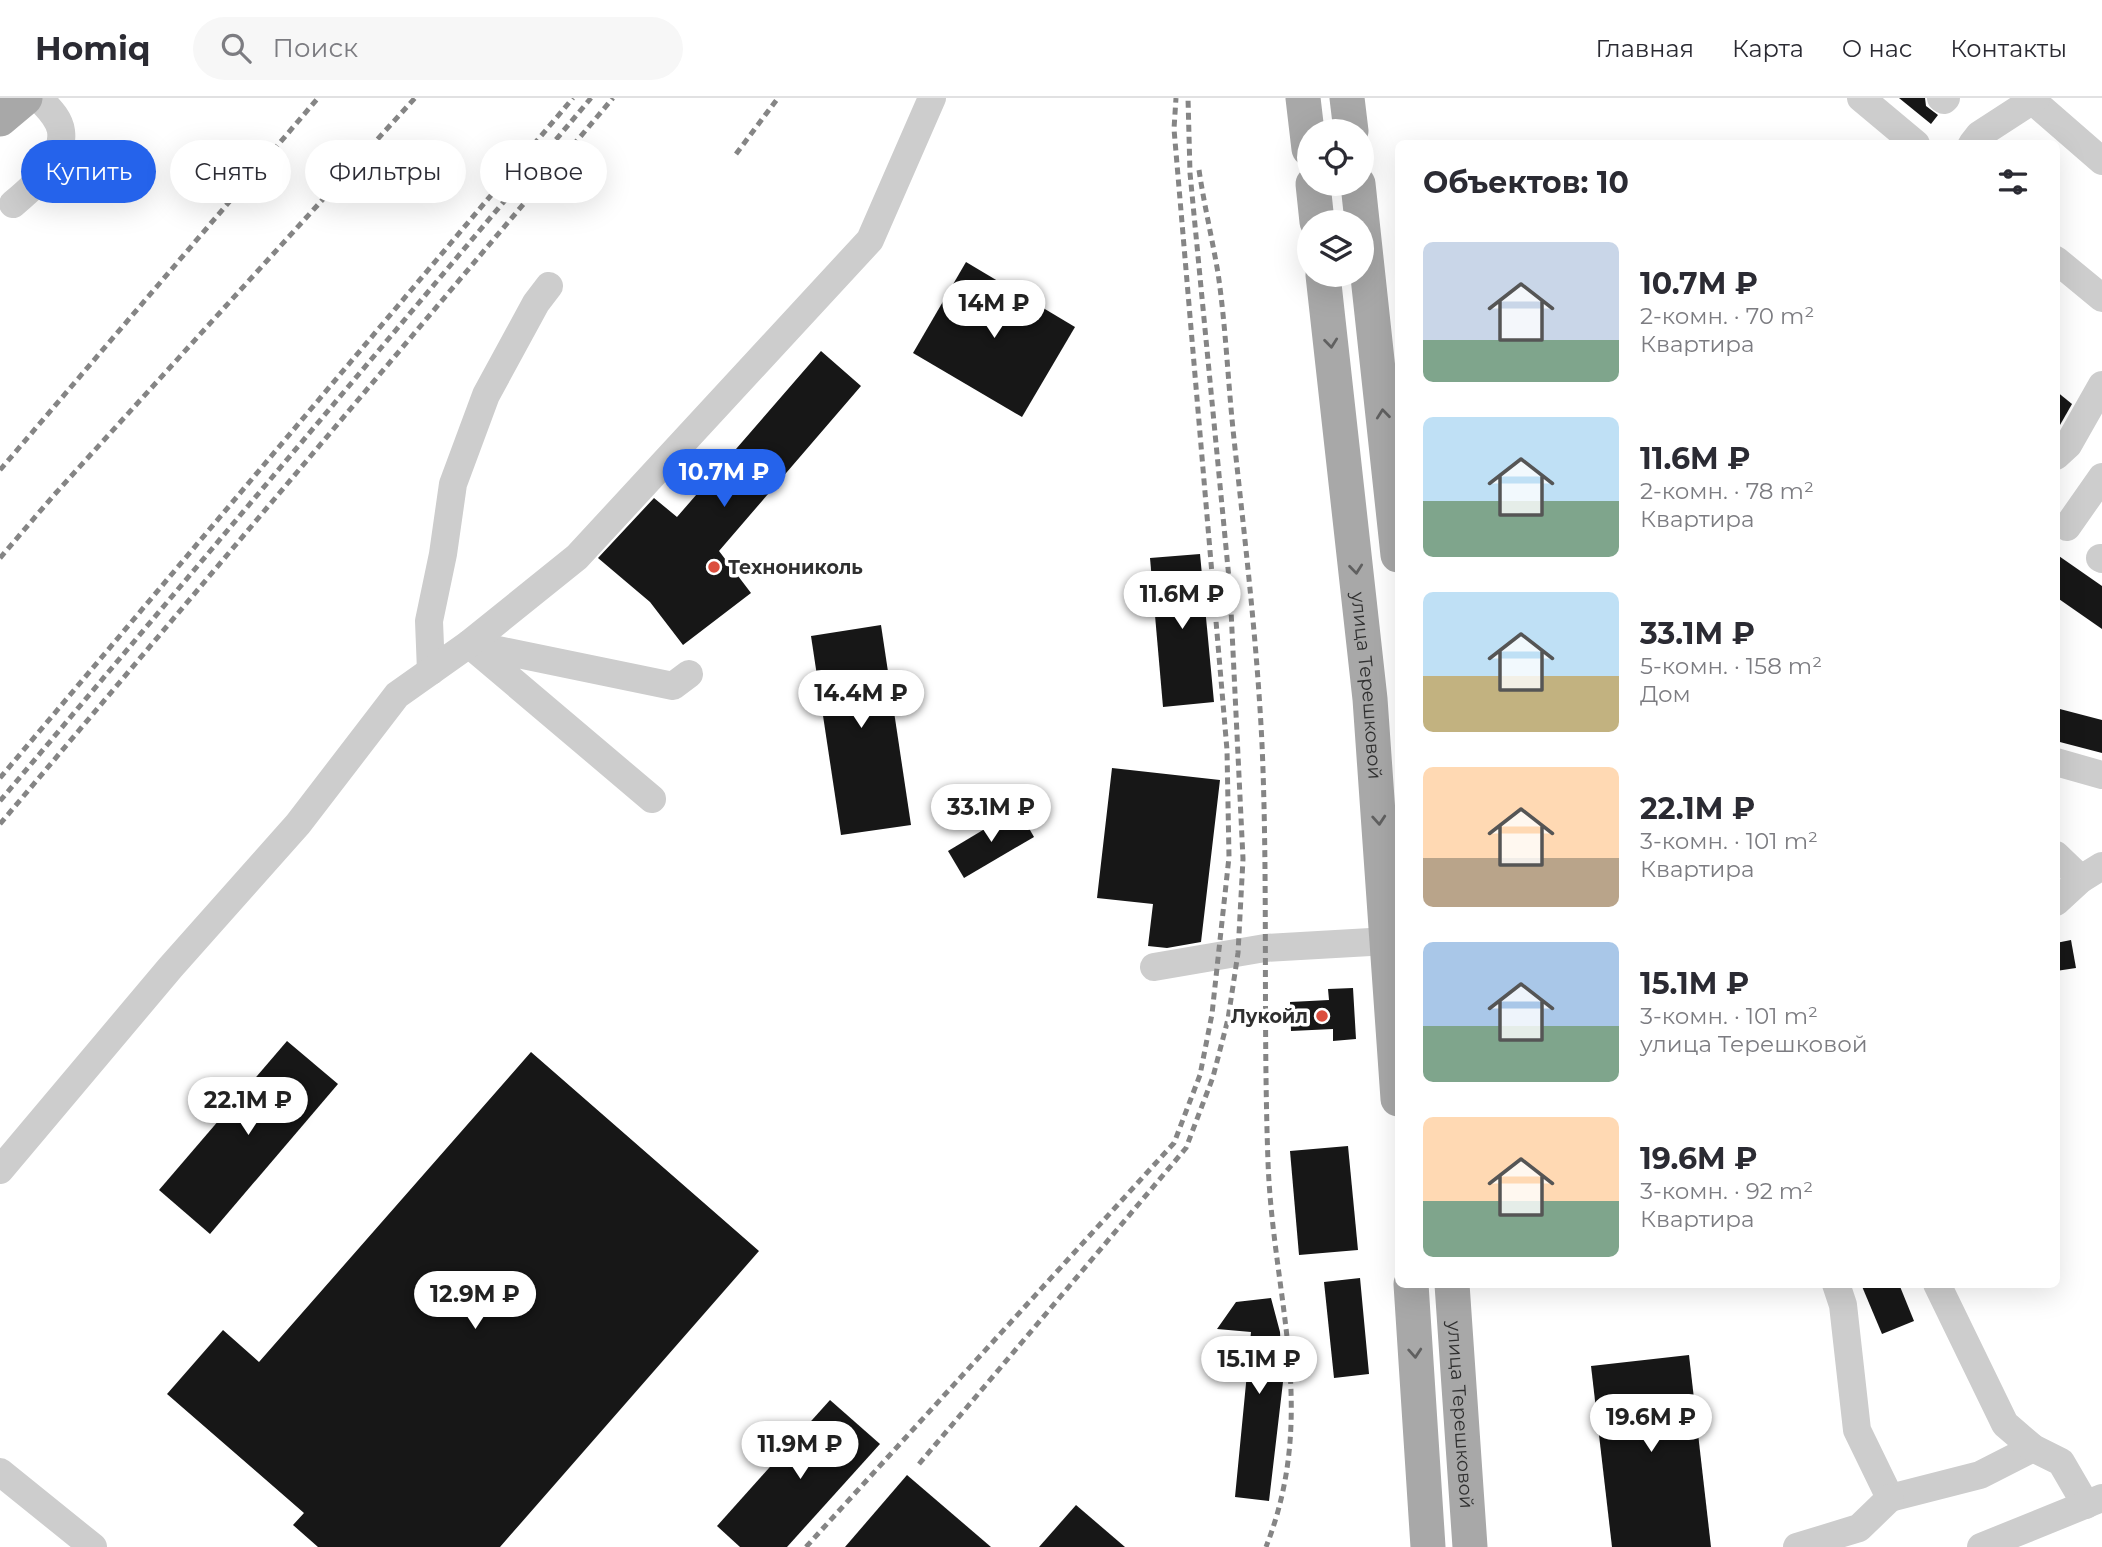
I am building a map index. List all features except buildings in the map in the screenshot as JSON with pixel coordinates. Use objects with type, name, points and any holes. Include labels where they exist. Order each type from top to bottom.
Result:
[{"type":"main road","points":[[0,119],[25,98]]},
{"type":"main road","points":[[1303,98],[1305,119]]},
{"type":"main road","points":[[1347,98],[1350,119]]},
{"type":"main road","points":[[1359,196],[1395,527]]},
{"type":"main road","name":"улица Терешковой","points":[[1324,287],[1370,699],[1393,941],[1395,1004]]},
{"type":"main road","points":[[1411,1288],[1428,1547]]},
{"type":"main road","name":"улица Терешковой","points":[[1452,1288],[1470,1547]]},
{"type":"street","points":[[13,204],[34,186],[55,161],[60,142],[61,131],[56,118],[39,98]]},
{"type":"street","points":[[0,1170],[170,968],[298,824],[397,695],[469,643],[577,556],[870,240],[932,98]]},
{"type":"street","points":[[1861,98],[1911,140]]},
{"type":"street","points":[[1975,140],[2034,100],[2102,161]]},
{"type":"street","points":[[2060,263],[2102,298]]},
{"type":"street","points":[[431,671],[429,621],[443,554],[453,484],[486,395],[536,303],[549,286]]},
{"type":"street","points":[[2060,452],[2068,445],[2102,385]]},
{"type":"street","points":[[2067,527],[2102,477]]},
{"type":"street","points":[[469,643],[673,686],[689,674]]},
{"type":"street","points":[[469,643],[652,799]]},
{"type":"street","points":[[2060,763],[2102,775]]},
{"type":"street","points":[[2060,857],[2091,872],[2060,899]]},
{"type":"street","points":[[1154,967],[1265,948],[1393,941]]},
{"type":"street","points":[[1837,1288],[1843,1305],[1857,1430],[1890,1498]]},
{"type":"street","points":[[1939,1288],[2004,1424],[2033,1448],[2061,1462],[2094,1501],[1981,1547]]},
{"type":"street","points":[[1797,1547],[1859,1528],[1890,1498],[1980,1475],[2033,1448]]},
{"type":"street","points":[[0,1472],[93,1547]]},
{"type":"railway","points":[[0,470],[318,98]]},
{"type":"railway","points":[[0,558],[54,495],[415,98]]},
{"type":"railway","points":[[0,778],[573,98]]},
{"type":"railway","points":[[0,801],[591,98]]},
{"type":"railway","points":[[0,824],[613,98]]},
{"type":"railway","points":[[736,154],[778,98]]},
{"type":"railway","points":[[806,1547],[1174,1143],[1200,1075],[1212,1014],[1229,857],[1227,750],[1174,129],[1176,98]]},
{"type":"railway","points":[[919,1464],[1186,1148],[1213,1077],[1228,1019],[1238,953],[1243,859],[1230,589],[1190,173],[1188,98]]},
{"type":"railway","points":[[1199,170],[1223,314],[1254,630],[1262,744],[1268,1162],[1289,1355],[1291,1402],[1289,1449],[1282,1497],[1266,1547]]},
{"type":"place","name":"Технониколь","points":[[714,567]]},
{"type":"place","name":"Лукойл","points":[[1322,1016]]}]
